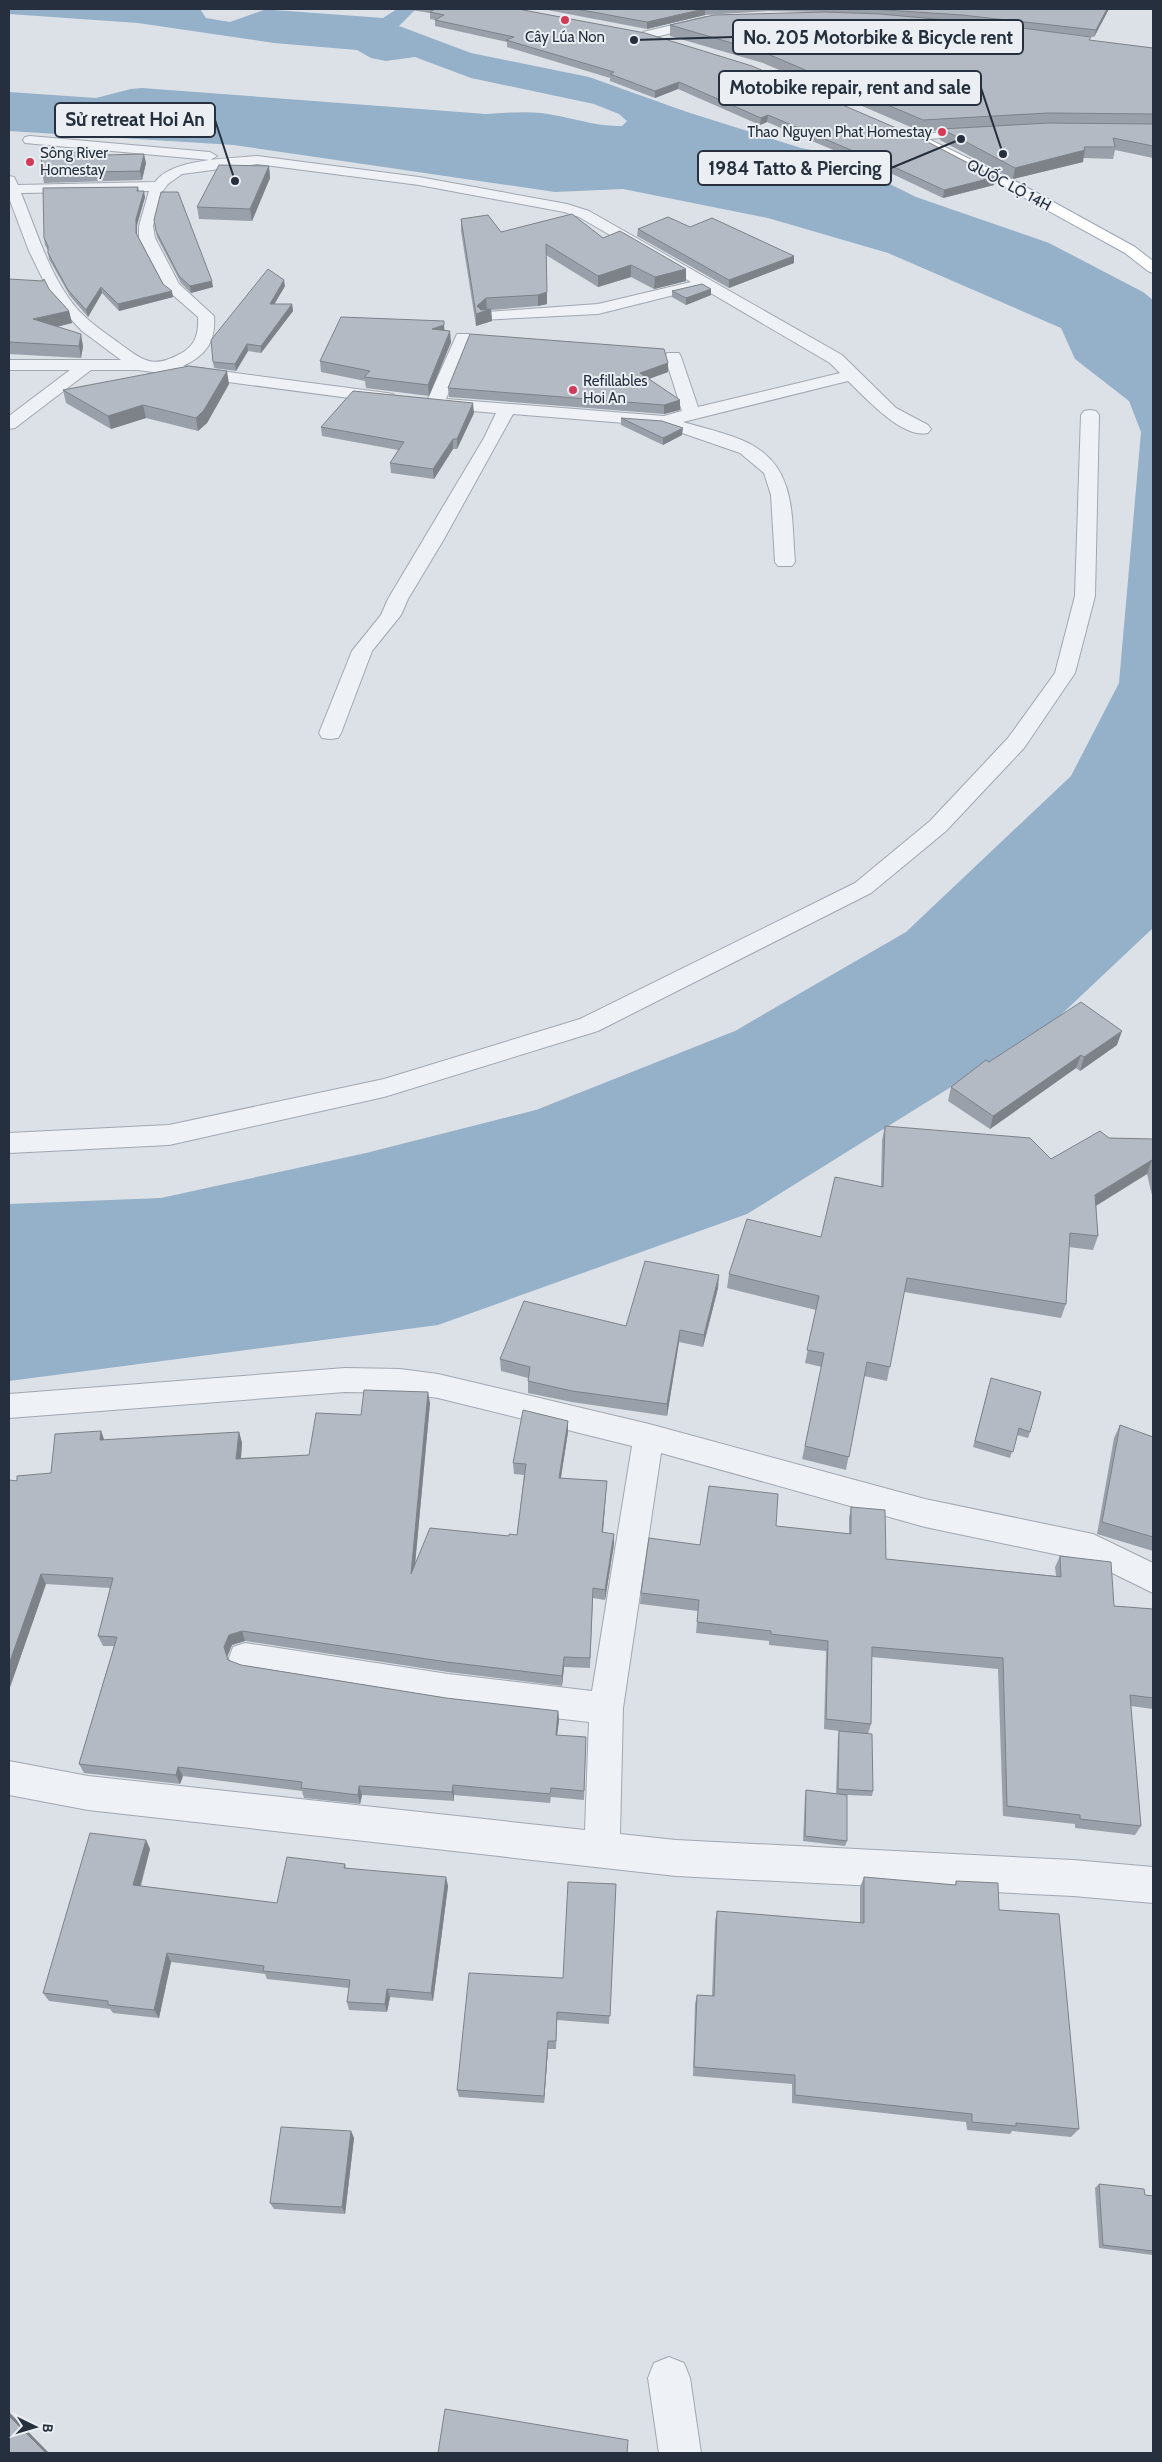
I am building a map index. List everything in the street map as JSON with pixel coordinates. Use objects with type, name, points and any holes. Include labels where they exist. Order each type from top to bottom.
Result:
[{"type":"main road","points":[[642,34],[674,43]]},
{"type":"main road","name":"QUỐC LỘ 14H","points":[[902,131],[915,136],[1130,250],[1153,268]]},
{"type":"street","points":[[642,34],[721,20]]},
{"type":"street","points":[[30,140],[257,160],[419,181],[567,208],[606,225],[836,359],[890,412],[922,429]]},
{"type":"street","points":[[166,367],[191,356],[201,346],[208,334],[206,316],[172,286],[147,238],[146,226],[158,186],[176,171],[201,166],[257,160]]},
{"type":"street","points":[[138,365],[88,328],[61,300],[37,251],[11,185],[158,186]]},
{"type":"street","points":[[487,317],[598,309],[705,283]]},
{"type":"street","points":[[463,337],[428,402],[664,421],[746,449],[772,471],[780,495],[785,562]]},
{"type":"street","points":[[673,357],[692,414]]},
{"type":"street","points":[[9,365],[138,365],[166,367],[294,387],[400,399]]},
{"type":"street","points":[[9,424],[88,365]]},
{"type":"street","points":[[664,421],[851,375]]},
{"type":"street","points":[[330,733],[362,651],[391,615],[398,599],[440,530],[507,409]]},
{"type":"street","points":[[9,1143],[168,1135],[384,1088],[590,1025],[863,888],[938,826],[1016,743],[1065,673],[1085,596],[1090,415]]},
{"type":"street","points":[[9,1406],[345,1380],[400,1381],[438,1386],[649,1437],[925,1513],[1093,1548],[1153,1579]]},
{"type":"street","points":[[602,1850],[606,1708],[621,1602],[649,1437]]},
{"type":"street","points":[[245,1658],[448,1690],[606,1708]]},
{"type":"street","points":[[9,1778],[88,1793],[676,1858],[1073,1878],[1153,1885]]},
{"type":"street","points":[[669,2378],[680,2453]]},
{"type":"lane","points":[[915,136],[971,133]]},
{"type":"water","points":[[9,9],[200,9],[206,18],[230,22],[264,10],[383,18],[397,9],[416,9],[399,26],[471,53],[589,77],[687,112],[801,148],[827,153],[916,197],[1049,243],[1143,292],[1153,300],[1153,928],[1049,1026],[747,1214],[438,1325],[9,1381],[9,1204],[161,1198],[366,1153],[536,1110],[735,1031],[906,932],[1071,776],[1119,683],[1141,432],[1129,401],[1075,359],[1061,328],[888,253],[768,218],[623,189],[555,192],[234,145],[9,131],[9,92],[96,98],[142,88],[486,114],[534,112],[612,126],[622,126],[627,121],[619,114],[594,104],[471,78],[415,57],[386,61],[371,58],[357,50],[274,43],[138,23],[9,14]]},
{"type":"building","points":[[435,9],[518,9],[645,33],[752,66],[924,140],[995,177],[944,190],[868,155],[865,156],[768,115],[761,118],[679,82],[655,91],[610,74],[614,72],[506,40],[514,37],[435,20],[444,15],[430,12]]},
{"type":"building","points":[[576,9],[704,9],[647,22]]},
{"type":"building","points":[[870,9],[1107,9],[1096,30],[962,15]]},
{"type":"building","points":[[825,12],[880,14],[990,24],[1091,37],[1089,40],[1153,48],[1153,114],[1048,113],[923,120],[763,52],[670,25],[714,15]]},
{"type":"building","points":[[1048,123],[1153,124],[1153,146],[1113,138],[1115,147],[1084,147],[1085,150],[1015,168],[942,129]]},
{"type":"building","points":[[107,151],[106,155],[144,154],[140,171],[42,173],[41,153]]},
{"type":"building","points":[[219,165],[269,166],[250,209],[197,207]]},
{"type":"building","points":[[138,187],[137,191],[144,191],[136,219],[136,233],[163,284],[172,291],[118,304],[101,287],[86,310],[68,290],[48,253],[48,246],[44,238],[43,188]]},
{"type":"building","points":[[161,192],[178,192],[212,281],[190,286],[179,276],[156,231],[154,220]]},
{"type":"building","points":[[572,214],[603,238],[620,231],[686,269],[655,277],[631,265],[598,276],[546,244],[547,292],[538,295],[486,298],[477,306],[481,310],[491,309],[476,314],[461,219],[488,215],[501,232]]},
{"type":"building","points":[[668,217],[690,227],[712,218],[794,256],[729,280],[638,229]]},
{"type":"building","points":[[268,269],[284,280],[270,304],[292,304],[261,346],[247,344],[235,364],[213,362],[211,340]]},
{"type":"building","points":[[9,279],[43,281],[44,279],[49,289],[69,311],[33,319],[81,334],[79,346],[9,342]]},
{"type":"building","points":[[702,284],[711,289],[686,298],[672,291]]},
{"type":"building","points":[[341,317],[444,321],[444,325],[432,329],[450,331],[428,385],[364,377],[370,371],[320,361]]},
{"type":"building","points":[[470,334],[664,349],[668,363],[640,373],[680,400],[664,405],[448,388]]},
{"type":"building","points":[[189,366],[227,371],[204,410],[196,418],[143,405],[108,416],[63,390]]},
{"type":"building","points":[[353,391],[473,403],[457,439],[453,439],[433,469],[390,463],[404,442],[321,427]]},
{"type":"building","points":[[621,418],[662,421],[683,428],[663,438]]},
{"type":"building","points":[[1081,1002],[1122,1031],[1084,1057],[1081,1055],[993,1116],[951,1087],[986,1060],[989,1062]]},
{"type":"building","points":[[885,1126],[1030,1138],[1051,1159],[1100,1131],[1109,1138],[1153,1139],[1153,1164],[1152,1160],[1095,1195],[1098,1236],[1070,1233],[1066,1304],[907,1278],[890,1367],[867,1362],[849,1457],[805,1446],[824,1353],[807,1350],[819,1296],[729,1274],[747,1219],[821,1237],[835,1177],[883,1187]]},
{"type":"building","points":[[645,1261],[719,1275],[704,1335],[680,1330],[667,1404],[572,1391],[528,1381],[530,1367],[500,1359],[524,1301],[626,1326]]},
{"type":"building","points":[[991,1378],[1041,1392],[1030,1432],[1019,1428],[1013,1452],[975,1441]]},
{"type":"building","points":[[364,1390],[428,1392],[411,1574],[430,1528],[509,1536],[509,1534],[517,1535],[526,1464],[513,1463],[523,1410],[568,1421],[559,1478],[607,1481],[602,1532],[614,1534],[605,1590],[593,1588],[590,1658],[564,1657],[562,1676],[447,1662],[242,1631],[229,1635],[224,1647],[228,1660],[241,1665],[446,1698],[558,1711],[556,1735],[586,1737],[584,1791],[551,1788],[550,1794],[453,1785],[452,1792],[359,1786],[358,1795],[301,1788],[302,1782],[178,1767],[176,1775],[79,1764],[117,1637],[98,1636],[113,1578],[41,1574],[9,1664],[9,1480],[17,1481],[17,1476],[51,1473],[55,1434],[101,1431],[100,1440],[239,1432],[236,1459],[309,1455],[316,1413],[361,1415]]},
{"type":"building","points":[[1120,1425],[1153,1437],[1153,1537],[1102,1522]]},
{"type":"building","points":[[709,1486],[778,1494],[776,1526],[851,1534],[851,1507],[885,1510],[886,1559],[1061,1577],[1060,1556],[1111,1562],[1114,1606],[1153,1609],[1153,1698],[1130,1695],[1141,1826],[1080,1819],[1080,1815],[1007,1806],[1003,1658],[872,1647],[871,1724],[826,1719],[828,1641],[771,1634],[771,1631],[697,1622],[699,1600],[641,1593],[649,1538],[700,1545]]},
{"type":"building","points":[[839,1731],[872,1734],[873,1791],[838,1789]]},
{"type":"building","points":[[806,1790],[847,1795],[847,1841],[805,1836]]},
{"type":"building","points":[[90,1833],[146,1840],[133,1885],[277,1903],[287,1857],[345,1864],[344,1868],[446,1877],[431,1993],[387,1989],[385,2004],[347,2002],[350,1980],[263,1971],[264,1966],[167,1953],[154,2010],[108,2005],[108,2001],[43,1993]]},
{"type":"building","points":[[864,1877],[956,1885],[956,1881],[998,1883],[999,1910],[1059,1914],[1079,2129],[1016,2123],[1016,2126],[972,2122],[972,2114],[795,2095],[795,2075],[694,2067],[697,1995],[714,1996],[717,1911],[864,1923]]},
{"type":"building","points":[[568,1882],[616,1884],[610,2016],[557,2012],[556,2041],[548,2041],[544,2096],[457,2090],[469,1973],[563,1978]]},
{"type":"building","points":[[281,2127],[351,2131],[342,2207],[270,2203]]},
{"type":"building","points":[[1099,2184],[1144,2189],[1145,2195],[1153,2196],[1153,2251],[1103,2245]]},
{"type":"building","points":[[445,2409],[628,2440],[627,2453],[438,2453]]},
{"type":"building","points":[[9,2416],[46,2453],[9,2453]]},
{"type":"place","name":"Cây Lúa Non","points":[[565,20]]},
{"type":"place","name":"No. 205 Motorbike & Bicycle rent","points":[[634,40]]},
{"type":"place","name":"Thao Nguyen Phat Homestay","points":[[942,132]]},
{"type":"place","name":"1984 Tatto & Piercing","points":[[961,139]]},
{"type":"place","name":"Motobike repair, rent and sale","points":[[1003,154]]},
{"type":"place","name":"Sông River Homestay","points":[[30,162]]},
{"type":"place","name":"Sử retreat Hoi An","points":[[235,181]]},
{"type":"place","name":"Refillables Hoi An","points":[[573,390]]}]
